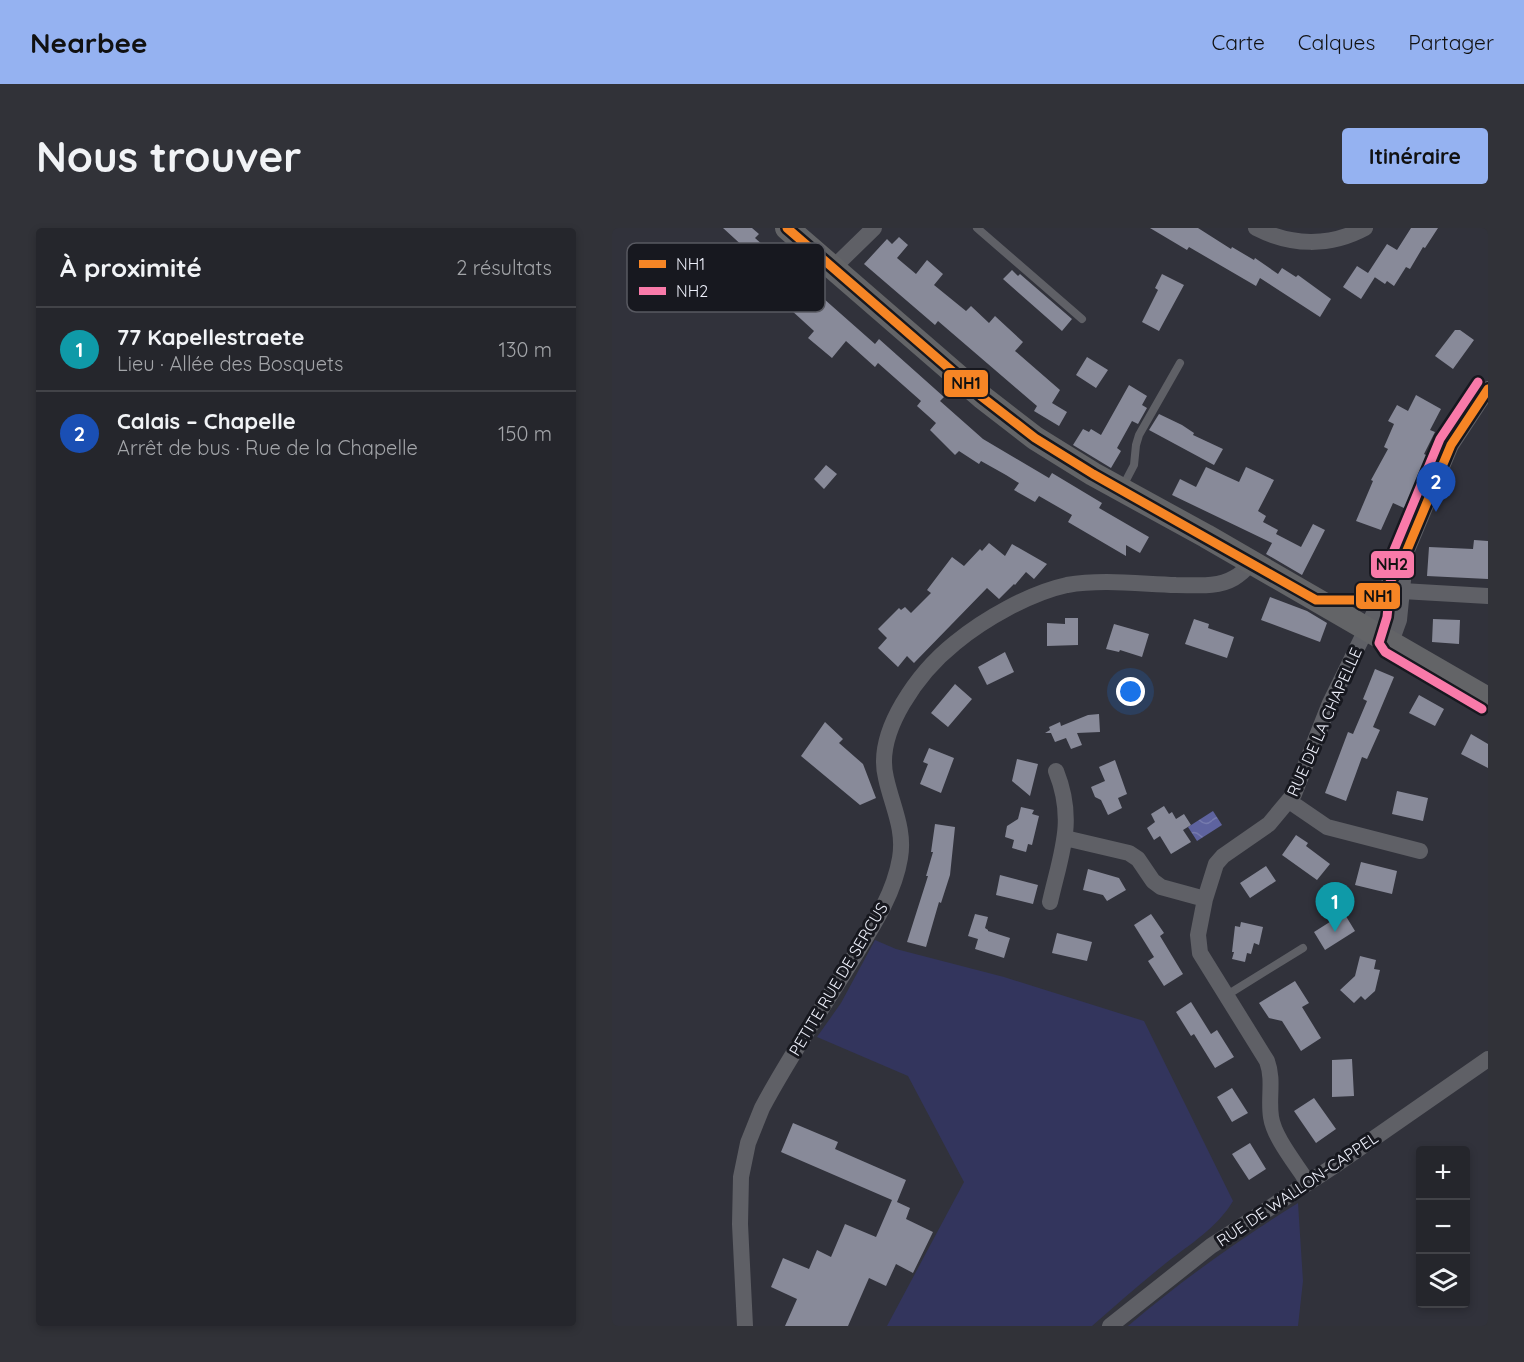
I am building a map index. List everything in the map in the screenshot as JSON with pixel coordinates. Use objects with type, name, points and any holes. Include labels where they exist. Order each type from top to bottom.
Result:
[{"type":"street","points":[[787,228],[805,243]]},
{"type":"street","points":[[834,268],[874,228]]},
{"type":"street","points":[[1256,228],[1281,238],[1316,242],[1340,239],[1365,228]]},
{"type":"street","points":[[825,260],[1009,419],[1061,455],[1488,699]]},
{"type":"street","name":"RUE DE LA CHAPELLE","points":[[1308,1183],[1272,1122],[1271,1079],[1267,1061],[1198,947],[1205,899],[1219,860],[1269,824],[1289,801],[1298,785],[1310,750],[1367,628],[1391,590],[1451,445],[1488,389]]},
{"type":"street","name":"PETITE RUE DE SERCUS","points":[[745,1326],[740,1216],[743,1165],[748,1143],[769,1094],[868,933],[893,885],[900,858],[901,836],[897,814],[885,777],[883,760],[890,731],[909,695],[935,661],[955,642],[1005,611],[1047,591],[1078,584],[1210,585],[1234,578],[1251,562]]},
{"type":"street","points":[[1391,590],[1488,596]]},
{"type":"street","name":"RUE DE LA CHAPELLE","points":[[1391,590],[1398,627],[1391,642]]},
{"type":"street","points":[[1050,902],[1065,838],[1066,804],[1056,771]]},
{"type":"street","points":[[1289,801],[1327,827],[1420,851]]},
{"type":"street","points":[[1065,838],[1129,853],[1138,859],[1161,887],[1205,899]]},
{"type":"street","name":"RUE DE WALLON-CAPPEL","points":[[1110,1326],[1210,1246],[1308,1183],[1488,1059]]},
{"type":"lane","points":[[977,228],[1082,319]]},
{"type":"lane","points":[[1121,490],[1134,465],[1137,440],[1180,363]]},
{"type":"lane","points":[[1316,600],[1339,601],[1373,598],[1391,590]]},
{"type":"lane","points":[[1227,995],[1303,948]]},
{"type":"shaded area","points":[[875,940],[896,949],[1004,977],[1144,1021],[1233,1201],[1227,1211],[1202,1235],[1092,1326],[887,1326],[964,1182],[908,1076],[817,1037],[841,1003]]},
{"type":"shaded area","points":[[1298,1203],[1303,1281],[1298,1326],[1128,1326],[1210,1262]]},
{"type":"water","points":[[1213,811],[1222,825],[1197,841],[1188,827]]},
{"type":"building","points":[[723,228],[752,228],[759,234],[755,238],[761,243],[739,243]]},
{"type":"building","points":[[1150,228],[1198,228],[1231,249],[1232,247],[1254,260],[1255,258],[1278,274],[1282,268],[1296,277],[1298,275],[1331,299],[1320,317],[1260,278],[1256,286],[1189,247],[1187,250]]},
{"type":"building","points":[[1411,228],[1438,228],[1410,269],[1406,267],[1394,286],[1387,281],[1385,284],[1375,277],[1361,299],[1343,287],[1357,266],[1368,273],[1387,244],[1397,250]]},
{"type":"building","points":[[899,237],[908,245],[897,258],[916,274],[927,260],[943,274],[934,285],[966,311],[971,306],[989,323],[995,316],[1023,342],[1015,351],[1060,390],[1052,403],[1067,412],[1059,426],[1034,411],[1037,406],[938,321],[935,325],[864,264],[887,239],[892,244]]},
{"type":"building","points":[[1012,270],[1018,276],[1020,274],[1072,319],[1062,331],[1003,279]]},
{"type":"building","points":[[1162,274],[1184,285],[1159,331],[1142,322],[1158,290],[1155,288]]},
{"type":"building","points":[[825,300],[875,344],[879,339],[944,397],[940,401],[983,439],[1049,478],[1052,473],[1102,503],[1099,508],[1149,537],[1140,553],[1126,545],[1126,556],[1068,522],[1072,515],[1039,496],[1035,502],[1014,490],[1019,483],[1006,475],[981,461],[979,464],[959,451],[955,455],[930,430],[936,423],[917,406],[921,401],[878,363],[875,367],[846,341],[832,358],[808,338],[814,331],[793,312],[825,312]]},
{"type":"building","points":[[1455,330],[1460,330],[1474,340],[1453,369],[1435,356]]},
{"type":"building","points":[[1087,357],[1108,370],[1096,388],[1076,375]]},
{"type":"building","points":[[1129,385],[1147,396],[1142,405],[1147,408],[1138,424],[1132,421],[1117,448],[1121,451],[1111,468],[1073,445],[1083,429],[1089,432],[1091,429],[1101,435]]},
{"type":"building","points":[[1416,395],[1441,409],[1430,430],[1435,432],[1424,454],[1430,457],[1404,508],[1393,503],[1381,530],[1356,521],[1373,481],[1371,480],[1388,449],[1384,447],[1394,424],[1388,421],[1397,405],[1408,411]]},
{"type":"building","points":[[1159,414],[1182,425],[1194,433],[1193,435],[1223,449],[1214,465],[1149,430]]},
{"type":"building","points":[[826,465],[837,474],[824,489],[814,479]]},
{"type":"building","points":[[1206,467],[1239,482],[1246,467],[1274,480],[1258,511],[1266,516],[1263,522],[1278,530],[1276,534],[1301,547],[1313,524],[1325,530],[1302,575],[1266,554],[1272,543],[1172,495],[1180,479],[1196,487]]},
{"type":"building","points":[[1474,540],[1488,541],[1488,579],[1427,576],[1429,547],[1473,549]]},
{"type":"building","points":[[989,543],[1005,556],[1012,544],[1047,564],[1034,579],[1026,572],[999,599],[987,588],[914,663],[907,656],[898,667],[878,648],[887,638],[878,629],[899,608],[901,610],[905,607],[911,613],[931,593],[927,590],[952,557],[964,566]]},
{"type":"building","points":[[1270,597],[1307,611],[1327,623],[1320,642],[1261,620]]},
{"type":"building","points":[[1065,618],[1078,618],[1078,645],[1047,646],[1047,623],[1065,624]]},
{"type":"building","points":[[1194,619],[1209,624],[1208,628],[1234,637],[1227,658],[1185,644]]},
{"type":"building","points":[[1433,619],[1460,620],[1459,644],[1432,642]]},
{"type":"building","points":[[1114,624],[1149,634],[1142,657],[1120,650],[1119,652],[1106,649]]},
{"type":"building","points":[[1005,652],[1014,672],[987,685],[978,667]]},
{"type":"building","points":[[1375,669],[1394,677],[1373,727],[1380,730],[1367,759],[1362,757],[1346,801],[1325,793],[1348,732],[1353,734],[1367,701],[1363,699]]},
{"type":"building","points":[[955,684],[972,699],[948,727],[931,713]]},
{"type":"building","points":[[1419,695],[1444,709],[1435,726],[1409,713]]},
{"type":"building","points":[[1099,714],[1100,732],[1077,733],[1082,745],[1071,749],[1066,738],[1055,742],[1051,733],[1045,733],[1050,730],[1049,727],[1060,722],[1061,726],[1088,715]]},
{"type":"building","points":[[825,722],[843,739],[839,743],[863,764],[876,798],[860,805],[801,756]]},
{"type":"building","points":[[1471,734],[1488,744],[1488,768],[1461,754]]},
{"type":"building","points":[[929,748],[954,758],[941,793],[920,784],[928,764],[923,762]]},
{"type":"building","points":[[1017,759],[1038,764],[1030,796],[1012,781]]},
{"type":"building","points":[[1115,760],[1127,794],[1118,798],[1122,808],[1108,815],[1101,800],[1095,797],[1091,787],[1105,781],[1099,767]]},
{"type":"building","points":[[1397,791],[1428,798],[1423,821],[1392,814]]},
{"type":"building","points":[[1164,806],[1169,814],[1172,812],[1176,819],[1184,814],[1191,825],[1183,830],[1191,842],[1171,854],[1160,836],[1154,840],[1147,828],[1155,822],[1151,814]]},
{"type":"building","points":[[1021,807],[1034,810],[1032,814],[1039,816],[1032,845],[1028,844],[1026,852],[1012,848],[1014,840],[1005,837],[1007,826],[1018,819]]},
{"type":"building","points":[[935,824],[955,827],[950,875],[941,903],[939,902],[926,947],[907,942],[928,876],[926,876],[933,852],[931,852]]},
{"type":"building","points":[[1296,835],[1308,843],[1306,846],[1330,864],[1317,880],[1282,855]]},
{"type":"building","points":[[1361,862],[1397,871],[1392,894],[1355,885]]},
{"type":"building","points":[[1266,866],[1276,881],[1250,898],[1240,883]]},
{"type":"building","points":[[1088,869],[1119,878],[1126,890],[1107,901],[1103,895],[1083,890]]},
{"type":"building","points":[[1000,875],[1038,885],[1033,904],[996,895]]},
{"type":"building","points":[[1344,913],[1355,931],[1325,950],[1314,932]]},
{"type":"building","points":[[975,914],[988,917],[985,928],[988,931],[1010,938],[1004,958],[975,949],[978,939],[968,936]]},
{"type":"building","points":[[1151,914],[1164,933],[1160,936],[1183,974],[1164,986],[1148,961],[1154,957],[1134,925]]},
{"type":"building","points":[[1241,922],[1263,927],[1259,945],[1254,943],[1251,954],[1247,953],[1245,962],[1232,959],[1235,926],[1240,927]]},
{"type":"building","points":[[1057,933],[1092,942],[1087,961],[1052,953]]},
{"type":"building","points":[[1360,956],[1376,960],[1374,969],[1380,970],[1375,991],[1365,1000],[1361,996],[1354,1003],[1340,990],[1355,976]]},
{"type":"building","points":[[1295,981],[1309,1003],[1302,1007],[1321,1038],[1301,1051],[1282,1021],[1269,1018],[1259,1003]]},
{"type":"building","points":[[1191,1002],[1211,1034],[1217,1030],[1234,1057],[1215,1068],[1194,1034],[1191,1036],[1176,1012]]},
{"type":"building","points":[[1352,1059],[1354,1096],[1332,1097],[1332,1060]]},
{"type":"building","points":[[1232,1088],[1248,1113],[1232,1122],[1217,1097]]},
{"type":"building","points":[[1314,1098],[1336,1129],[1316,1143],[1294,1111]]},
{"type":"building","points":[[793,1123],[838,1142],[835,1149],[906,1180],[897,1202],[910,1208],[906,1219],[933,1232],[913,1273],[896,1264],[886,1286],[869,1278],[848,1326],[785,1326],[797,1299],[771,1287],[783,1258],[809,1269],[817,1250],[831,1257],[845,1224],[876,1237],[892,1200],[781,1152]]},
{"type":"building","points":[[1250,1143],[1266,1169],[1249,1180],[1232,1154]]},
{"type":"transit line","name":"NH1","points":[[787,228],[804,243]]},
{"type":"transit line","name":"NH1","points":[[825,261],[982,397],[1035,438],[1093,474],[1316,600],[1359,600],[1383,595],[1405,555],[1451,445],[1488,389]]},
{"type":"transit line","name":"NH2","points":[[1478,382],[1440,439],[1394,550],[1387,617],[1379,643],[1385,652],[1482,709]]},
{"type":"place","name":"Calais – Chapelle","points":[[1436,512]]},
{"type":"place","name":"77 Kapellestraete","points":[[1335,932]]}]
